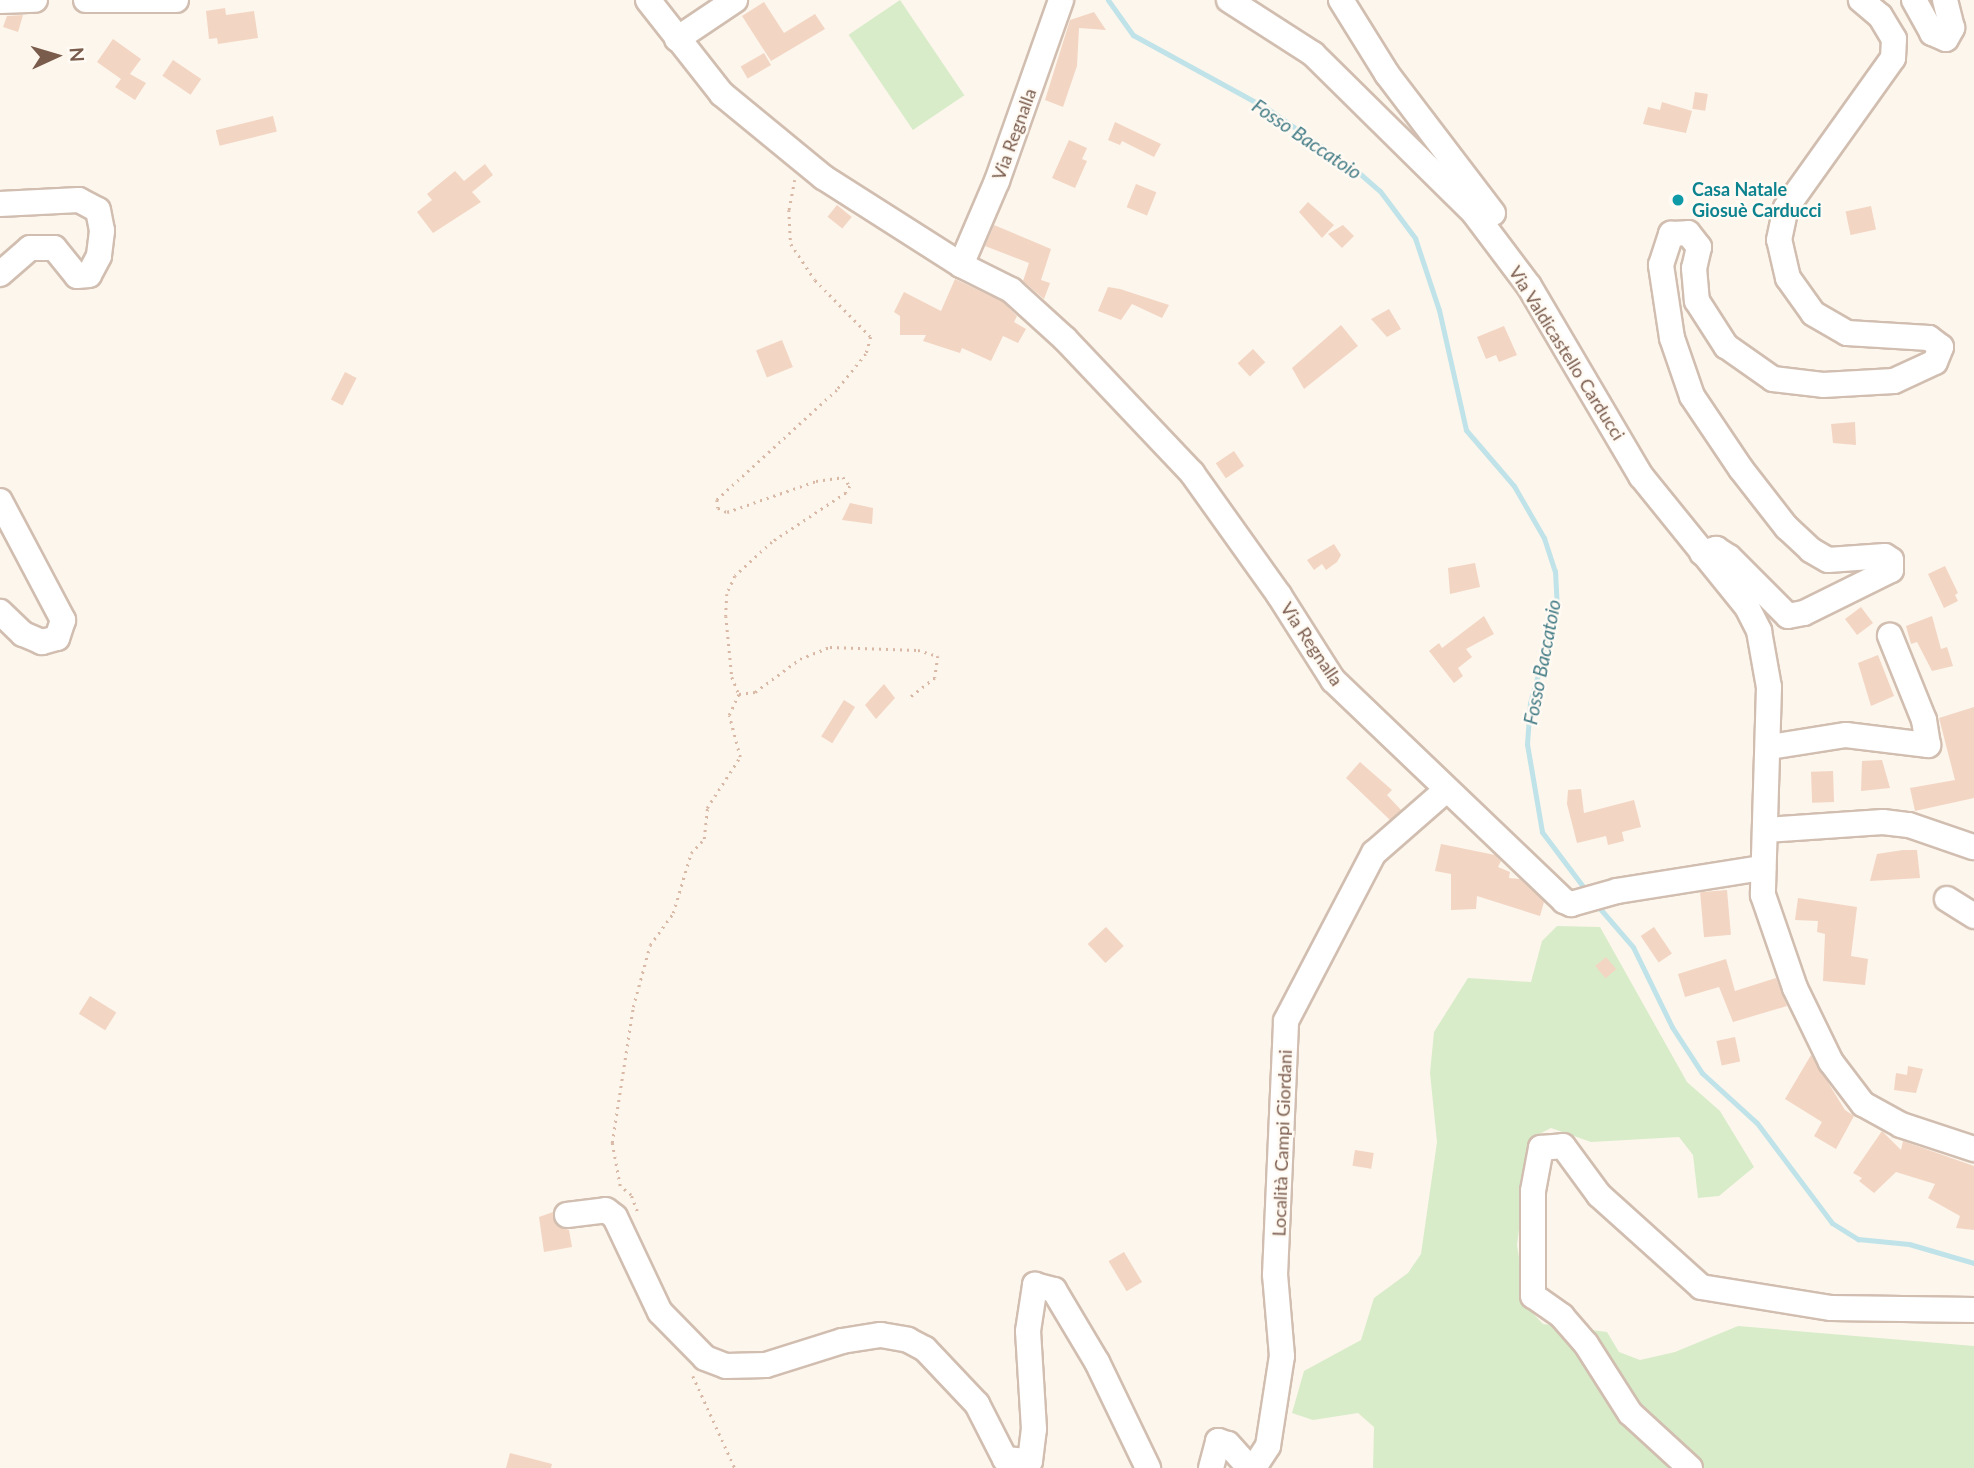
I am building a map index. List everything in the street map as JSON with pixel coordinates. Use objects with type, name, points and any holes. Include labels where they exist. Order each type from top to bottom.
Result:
[{"type":"street","points":[[0,1],[35,0]]},
{"type":"street","points":[[86,0],[176,0]]},
{"type":"street","name":"Via Regnalla","points":[[648,0],[722,94],[823,177],[961,265],[1011,290],[1126,401],[1192,473],[1279,595],[1333,680],[1445,791],[1564,901],[1591,899],[1763,868]]},
{"type":"street","points":[[677,38],[735,0]]},
{"type":"street","name":"Via Regnalla","points":[[961,265],[998,181],[1062,0]]},
{"type":"street","name":"Via Valdicastello Carducci","points":[[1229,0],[1313,54],[1474,213],[1509,259],[1592,388],[1641,476],[1747,607],[1759,631],[1768,677],[1770,747],[1763,895],[1795,988],[1815,1035],[1850,1090],[1863,1104],[1900,1125],[1974,1149]]},
{"type":"street","points":[[1341,0],[1417,116],[1511,235],[1514,252],[1509,259]]},
{"type":"street","points":[[1702,553],[1716,549],[1729,557],[1788,616],[1804,613],[1891,570],[1891,560],[1885,556],[1828,560],[1811,550],[1787,528],[1741,469],[1692,396],[1672,338],[1661,265],[1671,234],[1688,233],[1699,247],[1694,268],[1697,300],[1726,346],[1773,379],[1823,385],[1894,381],[1935,362],[1941,346],[1928,338],[1847,333],[1813,313],[1788,278],[1779,240],[1786,208],[1893,58],[1894,39],[1880,16],[1861,0]]},
{"type":"street","points":[[1914,0],[1933,33],[1946,39],[1952,28],[1945,0]]},
{"type":"street","points":[[0,204],[79,200],[97,210],[102,231],[99,256],[89,275],[77,276],[54,248],[30,248],[0,274]]},
{"type":"street","points":[[0,501],[63,621],[57,638],[42,642],[23,634],[0,612]]},
{"type":"street","points":[[1770,747],[1846,735],[1928,745],[1924,720],[1891,636]]},
{"type":"street","name":"Località Campi Giordani","points":[[1211,1468],[1218,1441],[1228,1444],[1248,1466],[1255,1466],[1268,1446],[1282,1356],[1275,1275],[1286,1021],[1374,853],[1445,791]]},
{"type":"street","points":[[1766,830],[1883,822],[1909,825],[1973,847]]},
{"type":"street","points":[[1947,899],[1974,916]]},
{"type":"street","points":[[1690,1468],[1630,1413],[1586,1344],[1562,1316],[1533,1296],[1533,1191],[1541,1148],[1563,1146],[1599,1195],[1701,1287],[1831,1308],[1974,1310]]},
{"type":"street","points":[[567,1215],[606,1210],[615,1217],[660,1312],[691,1348],[726,1366],[766,1365],[842,1341],[881,1335],[908,1340],[949,1371],[977,1404],[1005,1459],[1030,1461],[1034,1429],[1030,1320],[1035,1285],[1054,1290],[1097,1362],[1148,1468]]},
{"type":"path","points":[[639,1217],[631,1195],[620,1186],[612,1143],[617,1088],[650,945],[673,913],[691,853],[704,839],[707,808],[740,757],[729,715],[739,694],[732,677],[726,616],[727,594],[735,576],[772,542],[846,493],[850,486],[840,476],[816,481],[727,512],[720,510],[717,500],[837,390],[866,354],[871,337],[815,280],[791,244],[789,210],[796,172],[786,147]]},
{"type":"path","points":[[739,694],[755,692],[800,659],[830,647],[855,645],[918,650],[938,656],[935,678],[909,698]]},
{"type":"path","points":[[690,1369],[735,1468]]},
{"type":"green space","points":[[900,0],[964,95],[913,130],[849,35]]},
{"type":"green space","points":[[1557,926],[1600,927],[1687,1082],[1720,1111],[1754,1167],[1719,1196],[1698,1198],[1693,1155],[1679,1137],[1591,1142],[1551,1128],[1531,1138],[1517,1245],[1527,1307],[1543,1324],[1607,1332],[1619,1352],[1640,1360],[1675,1352],[1738,1326],[1974,1346],[1974,1468],[1373,1468],[1374,1427],[1358,1413],[1313,1420],[1292,1413],[1304,1371],[1361,1340],[1374,1298],[1408,1273],[1421,1254],[1437,1142],[1430,1073],[1434,1032],[1468,978],[1531,982],[1542,941]]},
{"type":"building","points":[[764,2],[784,33],[815,14],[825,29],[771,61],[742,16]]},
{"type":"building","points":[[225,8],[226,15],[254,11],[258,38],[218,44],[217,38],[209,39],[206,11]]},
{"type":"building","points":[[1094,12],[1106,30],[1079,28],[1077,66],[1063,107],[1045,100],[1070,20]]},
{"type":"building","points":[[23,15],[18,32],[3,27],[7,16]]},
{"type":"building","points":[[113,39],[141,59],[130,74],[146,83],[135,100],[115,87],[121,79],[97,62]]},
{"type":"building","points":[[764,53],[771,65],[748,79],[741,66]]},
{"type":"building","points":[[173,60],[201,79],[191,95],[162,76]]},
{"type":"building","points":[[1695,92],[1708,94],[1705,111],[1692,109]]},
{"type":"building","points":[[1662,102],[1692,111],[1686,133],[1643,124],[1648,107],[1660,110]]},
{"type":"building","points":[[273,116],[277,132],[220,146],[216,130]]},
{"type":"building","points":[[1115,122],[1161,144],[1154,157],[1122,141],[1120,145],[1108,140]]},
{"type":"building","points":[[1069,140],[1087,148],[1082,159],[1087,161],[1075,188],[1052,178]]},
{"type":"building","points":[[485,164],[493,175],[472,192],[481,202],[433,233],[417,212],[432,200],[427,194],[455,171],[464,181]]},
{"type":"building","points":[[1136,184],[1156,192],[1147,215],[1127,207]]},
{"type":"building","points":[[1308,202],[1334,225],[1322,238],[1299,212]]},
{"type":"building","points":[[837,205],[852,217],[842,229],[828,217]]},
{"type":"building","points":[[1871,206],[1876,229],[1851,235],[1846,211]]},
{"type":"building","points":[[994,225],[1051,249],[1041,280],[1050,283],[1044,299],[1023,281],[1029,263],[985,246]]},
{"type":"building","points":[[1343,225],[1354,236],[1342,248],[1328,234]]},
{"type":"building","points":[[955,279],[1003,302],[1017,316],[1014,322],[1026,329],[1018,343],[1003,336],[991,361],[962,348],[960,353],[923,341],[926,335],[900,335],[900,316],[894,312],[904,292],[941,311]]},
{"type":"building","points":[[1108,287],[1169,305],[1162,318],[1132,304],[1121,320],[1098,311]]},
{"type":"building","points":[[1389,309],[1401,329],[1387,337],[1371,319]]},
{"type":"building","points":[[1341,325],[1358,346],[1304,389],[1292,368]]},
{"type":"building","points":[[1504,326],[1517,355],[1499,362],[1496,355],[1486,359],[1477,337]]},
{"type":"building","points":[[782,340],[793,367],[767,377],[756,350]]},
{"type":"building","points":[[1253,349],[1265,362],[1250,376],[1238,363]]},
{"type":"building","points":[[345,372],[357,378],[343,406],[331,400]]},
{"type":"building","points":[[1855,422],[1856,445],[1833,443],[1831,424]]},
{"type":"building","points":[[1234,451],[1244,466],[1226,478],[1216,463]]},
{"type":"building","points":[[850,503],[873,508],[872,524],[842,520]]},
{"type":"building","points":[[1334,544],[1341,555],[1337,562],[1326,570],[1322,564],[1314,570],[1307,560]]},
{"type":"building","points":[[1475,563],[1480,587],[1450,594],[1448,568]]},
{"type":"building","points":[[1945,566],[1958,593],[1955,595],[1958,601],[1944,608],[1928,574]]},
{"type":"building","points":[[1861,607],[1873,623],[1857,635],[1845,619]]},
{"type":"building","points":[[1484,616],[1494,634],[1466,649],[1472,657],[1458,668],[1463,676],[1454,683],[1429,651],[1439,643],[1442,648]]},
{"type":"building","points":[[1932,616],[1941,649],[1947,647],[1953,666],[1932,671],[1917,642],[1911,644],[1906,626]]},
{"type":"building","points":[[1878,655],[1894,696],[1871,706],[1858,663]]},
{"type":"building","points":[[884,684],[895,698],[876,719],[865,705]]},
{"type":"building","points":[[844,700],[855,707],[832,743],[821,736]]},
{"type":"building","points":[[1974,707],[1974,798],[1915,811],[1910,788],[1955,780],[1939,718]]},
{"type":"building","points":[[1882,760],[1890,788],[1861,791],[1862,761]]},
{"type":"building","points":[[1360,762],[1392,790],[1387,795],[1401,810],[1390,820],[1346,778]]},
{"type":"building","points":[[1833,771],[1834,802],[1812,803],[1811,772]]},
{"type":"building","points":[[1581,789],[1584,813],[1634,800],[1641,827],[1622,832],[1624,841],[1608,845],[1606,836],[1577,843],[1567,804],[1568,790]]},
{"type":"building","points":[[1441,844],[1495,855],[1501,861],[1498,867],[1510,872],[1509,878],[1520,879],[1544,902],[1540,916],[1477,896],[1476,909],[1451,910],[1451,874],[1435,871]]},
{"type":"building","points":[[1917,850],[1920,878],[1870,881],[1877,854]]},
{"type":"building","points":[[1727,890],[1731,935],[1704,937],[1700,892]]},
{"type":"building","points":[[1798,898],[1857,907],[1851,956],[1868,959],[1865,985],[1823,981],[1825,934],[1817,932],[1818,921],[1795,920]]},
{"type":"building","points":[[1106,927],[1124,946],[1105,963],[1088,944]]},
{"type":"building","points":[[1654,927],[1672,954],[1659,962],[1641,936]]},
{"type":"building","points":[[1606,957],[1616,969],[1606,978],[1595,966]]},
{"type":"building","points":[[1726,959],[1735,991],[1776,978],[1787,1006],[1733,1022],[1719,987],[1685,997],[1678,974]]},
{"type":"building","points":[[90,996],[116,1012],[105,1030],[79,1014]]},
{"type":"building","points":[[1735,1037],[1740,1061],[1722,1065],[1716,1041]]},
{"type":"building","points":[[1811,1055],[1845,1110],[1854,1116],[1836,1149],[1814,1136],[1822,1122],[1785,1099]]},
{"type":"building","points":[[1908,1066],[1923,1069],[1916,1093],[1894,1090],[1896,1073],[1907,1075]]},
{"type":"building","points":[[1882,1131],[1901,1150],[1903,1141],[1974,1166],[1974,1230],[1956,1228],[1960,1216],[1928,1198],[1935,1184],[1896,1172],[1874,1193],[1859,1181],[1862,1178],[1853,1173]]},
{"type":"building","points":[[1355,1150],[1374,1153],[1371,1169],[1352,1166]]},
{"type":"building","points":[[553,1212],[556,1225],[569,1230],[572,1247],[544,1252],[539,1217]]},
{"type":"building","points":[[1124,1252],[1142,1282],[1127,1291],[1109,1261]]},
{"type":"building","points":[[510,1453],[552,1464],[551,1468],[506,1468]]},
{"type":"waterway","name":"Fosso Baccatoio","points":[[1108,0],[1133,35],[1268,109],[1358,172],[1380,191],[1415,238],[1439,310],[1466,430],[1514,486],[1544,538],[1555,571],[1557,607],[1530,703],[1527,744],[1542,832],[1588,893]]},
{"type":"waterway","name":"Fosso Baccatoio","points":[[1596,904],[1633,947],[1672,1027],[1702,1073],[1757,1123],[1832,1223],[1858,1239],[1909,1244],[1974,1263]]},
{"type":"place","name":"Casa Natale Giosuè Carducci","points":[[1678,200]]}]
